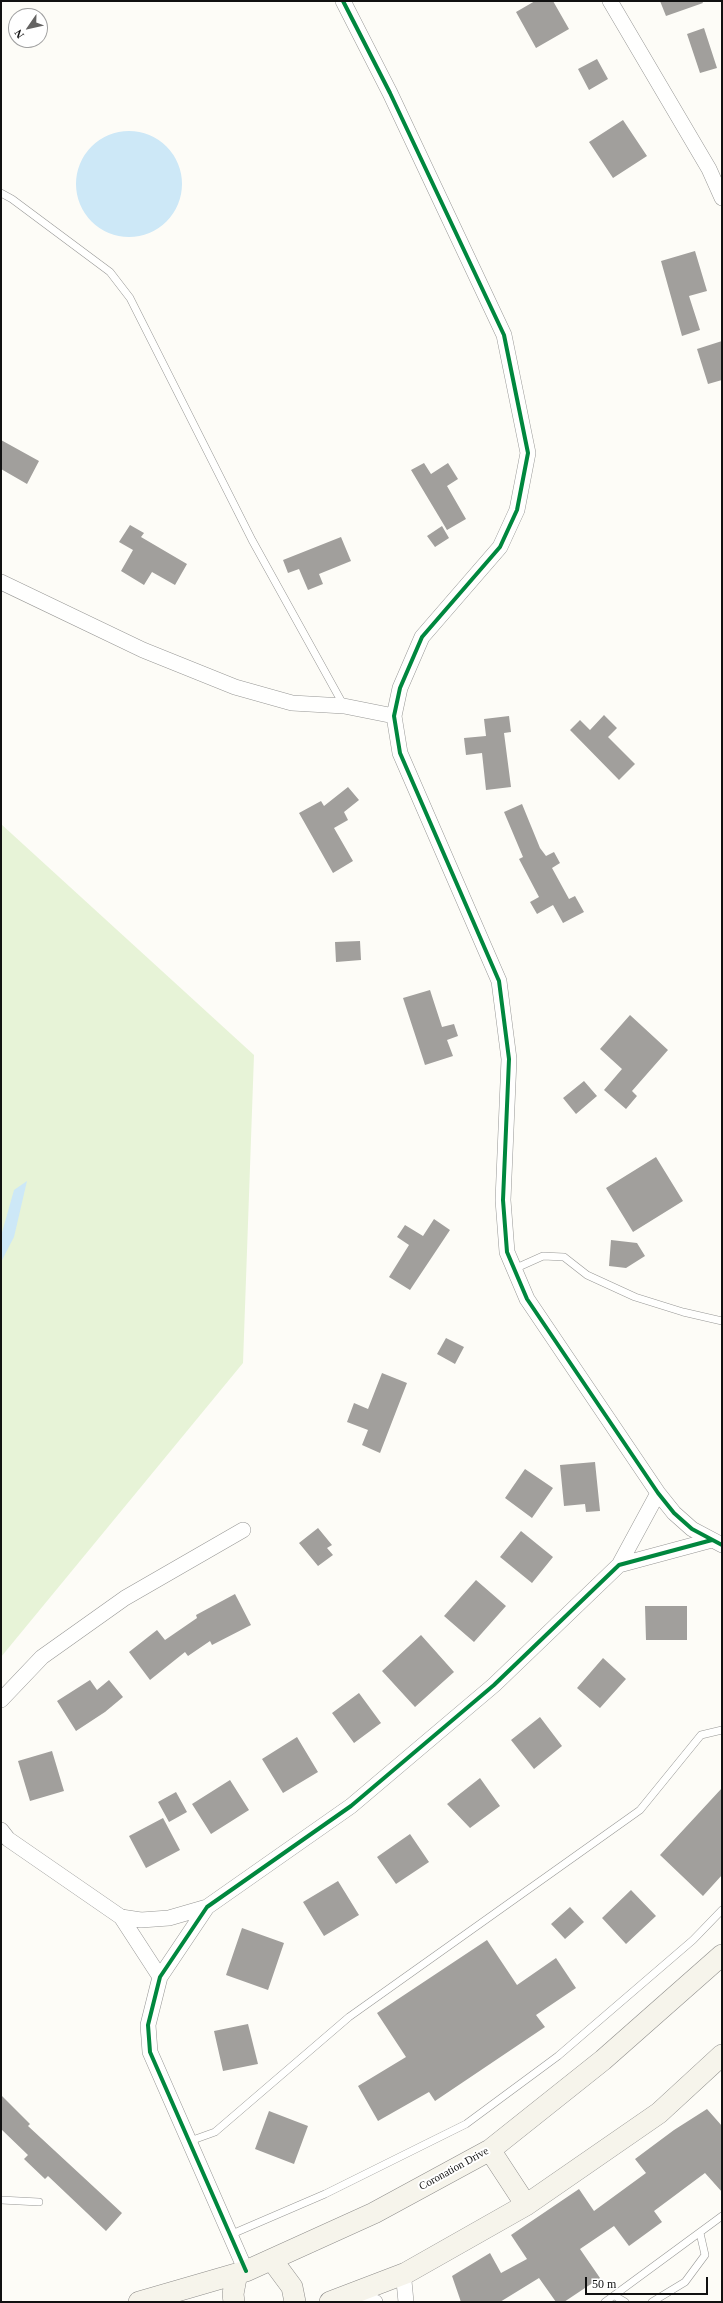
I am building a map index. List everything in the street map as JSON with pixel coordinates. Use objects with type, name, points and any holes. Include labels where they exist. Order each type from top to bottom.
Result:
[{"type":"street","points":[[343,1],[390,93],[504,336],[528,453],[518,510],[500,547],[422,637],[400,688],[394,716],[400,753],[499,982],[510,1059],[503,1200],[507,1252],[527,1299],[658,1493],[674,1513],[692,1530],[717,1542]]},
{"type":"street","points":[[610,1],[709,169],[722,198]]},
{"type":"street","points":[[1,582],[143,650],[235,687],[292,703],[344,706],[394,716]]},
{"type":"street","points":[[121,1917],[141,1920],[169,1918],[207,1907],[351,1806],[494,1685],[619,1565],[658,1493]]},
{"type":"street","points":[[1,1700],[42,1657],[125,1598],[243,1530]]},
{"type":"street","points":[[619,1565],[717,1542]]},
{"type":"street","points":[[1,1830],[8,1839],[121,1917],[160,1977]]},
{"type":"street","points":[[207,1907],[160,1977],[148,2025],[150,2052],[232,2234],[243,2272],[236,2278],[233,2294],[234,2302]]},
{"type":"street","name":"Coronation Drive","points":[[139,2302],[243,2272],[272,2260],[374,2213],[490,2150],[602,2060],[722,1955]]},
{"type":"street","points":[[337,2299],[406,2273],[526,2205],[658,2113],[722,2055]]},
{"type":"street","points":[[490,2150],[526,2205]]},
{"type":"street","points":[[272,2260],[292,2287],[295,2302]]},
{"type":"street","points":[[406,2273],[404,2281],[406,2302]]},
{"type":"street","points":[[337,2299],[375,2302]]},
{"type":"lane","points":[[1,193],[12,199],[110,272],[130,298],[252,540],[344,706]]},
{"type":"lane","points":[[514,1269],[543,1256],[564,1257],[588,1275],[635,1297],[683,1312],[722,1321]]},
{"type":"lane","points":[[190,2142],[215,2132],[348,2017],[640,1810],[701,1735],[722,1730]]},
{"type":"lane","points":[[232,2234],[326,2194],[466,2124],[558,2056],[693,1940],[722,1910]]},
{"type":"lane","points":[[1,2200],[39,2202]]},
{"type":"lane","points":[[605,2302],[722,2216]]},
{"type":"lane","points":[[652,2302],[686,2282],[706,2255],[700,2233]]},
{"type":"lane","points":[[615,2296],[625,2302]]},
{"type":"green space","points":[[1,824],[254,1055],[243,1363],[1,1657]]},
{"type":"water","points":[[129,131],[149,135],[166,147],[178,164],[182,184],[178,204],[166,221],[149,233],[129,237],[109,233],[92,221],[80,204],[76,184],[80,164],[92,147],[109,135]]},
{"type":"water","points":[[27,1181],[14,1237],[1,1262],[1,1236],[14,1190]]},
{"type":"building","points":[[535,1],[553,1],[569,29],[536,48],[516,12]]},
{"type":"building","points":[[660,1],[702,1],[703,3],[666,16]]},
{"type":"building","points":[[704,28],[717,68],[700,73],[687,34]]},
{"type":"building","points":[[597,59],[608,79],[589,90],[578,69]]},
{"type":"building","points":[[623,120],[647,156],[613,178],[589,142]]},
{"type":"building","points":[[695,251],[707,291],[689,296],[700,330],[682,336],[661,261]]},
{"type":"building","points":[[722,341],[722,380],[708,384],[697,349]]},
{"type":"building","points":[[1,440],[39,461],[27,484],[1,469]]},
{"type":"building","points":[[424,463],[431,474],[448,463],[458,479],[447,486],[466,519],[447,530],[411,470]]},
{"type":"building","points":[[130,525],[144,533],[141,537],[187,564],[175,585],[152,572],[144,585],[121,571],[133,550],[119,542]]},
{"type":"building","points":[[442,526],[449,538],[435,547],[427,536]]},
{"type":"building","points":[[341,537],[351,561],[319,574],[323,584],[308,590],[299,569],[288,573],[283,560]]},
{"type":"building","points":[[604,715],[617,728],[608,737],[635,764],[619,780],[570,730],[580,720],[590,730]]},
{"type":"building","points":[[509,716],[511,732],[504,733],[511,787],[486,790],[482,753],[466,755],[464,738],[486,736],[484,719]]},
{"type":"building","points":[[348,787],[359,800],[344,812],[348,820],[334,828],[353,861],[333,873],[299,813],[321,801],[324,806]]},
{"type":"building","points":[[522,804],[540,848],[546,856],[554,852],[560,863],[552,868],[569,899],[575,896],[584,912],[563,923],[553,905],[537,914],[530,902],[539,897],[519,859],[523,857],[504,812]]},
{"type":"building","points":[[360,941],[361,960],[336,962],[335,942]]},
{"type":"building","points":[[430,990],[442,1027],[454,1024],[458,1036],[447,1040],[453,1056],[425,1065],[403,998]]},
{"type":"building","points":[[630,1015],[668,1050],[632,1091],[637,1096],[626,1109],[604,1090],[622,1069],[600,1049]]},
{"type":"building","points":[[584,1081],[597,1096],[576,1114],[563,1098]]},
{"type":"building","points":[[656,1157],[683,1201],[633,1232],[606,1188]]},
{"type":"building","points":[[434,1219],[450,1230],[410,1290],[389,1277],[409,1245],[397,1237],[405,1225],[423,1236]]},
{"type":"building","points":[[611,1240],[637,1243],[645,1256],[626,1268],[609,1266]]},
{"type":"building","points":[[446,1338],[464,1347],[455,1364],[437,1354]]},
{"type":"building","points":[[382,1373],[407,1383],[380,1453],[362,1445],[368,1430],[347,1422],[354,1403],[368,1409]]},
{"type":"building","points":[[595,1462],[600,1511],[586,1512],[585,1504],[564,1506],[560,1465]]},
{"type":"building","points":[[525,1469],[553,1488],[532,1518],[505,1498]]},
{"type":"building","points":[[318,1528],[332,1545],[327,1548],[333,1555],[318,1566],[299,1543]]},
{"type":"building","points":[[521,1531],[553,1557],[532,1583],[500,1557]]},
{"type":"building","points":[[476,1580],[506,1606],[474,1642],[444,1616]]},
{"type":"building","points":[[235,1594],[251,1625],[212,1645],[210,1641],[188,1656],[185,1652],[150,1680],[129,1652],[157,1630],[165,1640],[197,1618],[196,1615]]},
{"type":"building","points":[[645,1606],[687,1606],[687,1640],[646,1640]]},
{"type":"building","points":[[421,1635],[454,1672],[415,1707],[382,1671]]},
{"type":"building","points":[[603,1658],[626,1679],[600,1708],[577,1688]]},
{"type":"building","points":[[90,1680],[97,1690],[109,1680],[123,1697],[105,1712],[76,1731],[57,1701]]},
{"type":"building","points":[[359,1693],[381,1723],[354,1743],[332,1713]]},
{"type":"building","points":[[540,1717],[562,1746],[534,1769],[511,1740]]},
{"type":"building","points":[[297,1737],[318,1772],[283,1793],[262,1759]]},
{"type":"building","points":[[52,1751],[64,1791],[30,1801],[18,1761]]},
{"type":"building","points":[[480,1778],[500,1806],[470,1828],[447,1804]]},
{"type":"building","points":[[230,1780],[249,1810],[211,1834],[192,1804]]},
{"type":"building","points":[[722,1788],[722,1875],[703,1896],[660,1855]]},
{"type":"building","points":[[176,1792],[187,1812],[169,1822],[158,1802]]},
{"type":"building","points":[[163,1818],[180,1850],[146,1868],[129,1836]]},
{"type":"building","points":[[410,1834],[429,1862],[396,1884],[377,1857]]},
{"type":"building","points":[[338,1881],[359,1915],[324,1936],[303,1902]]},
{"type":"building","points":[[631,1890],[656,1916],[626,1944],[602,1918]]},
{"type":"building","points":[[570,1907],[584,1922],[565,1939],[551,1924]]},
{"type":"building","points":[[242,1928],[284,1943],[268,1990],[226,1975]]},
{"type":"building","points":[[487,1940],[517,1985],[556,1958],[576,1988],[536,2015],[545,2027],[435,2101],[429,2092],[378,2121],[358,2086],[406,2057],[377,2013]]},
{"type":"building","points":[[248,2024],[258,2064],[223,2071],[214,2031]]},
{"type":"building","points":[[1,2095],[30,2124],[28,2126],[122,2213],[106,2231],[48,2176],[45,2179],[24,2159],[28,2155],[1,2129]]},
{"type":"building","points":[[707,2109],[722,2126],[722,2192],[705,2173],[654,2211],[662,2222],[629,2246],[614,2226],[580,2249],[600,2278],[564,2302],[556,2302],[539,2278],[500,2302],[461,2302],[452,2276],[490,2253],[501,2273],[527,2259],[511,2235],[579,2189],[594,2211],[646,2173],[635,2159],[674,2130]]},
{"type":"building","points":[[269,2111],[308,2126],[294,2164],[255,2149]]},
{"type":"cycle path","points":[[343,1],[390,93],[504,335],[528,453],[517,510],[500,547],[422,637],[400,688],[394,716],[400,753],[499,981],[509,1059],[503,1200],[507,1252],[527,1299],[658,1493],[674,1513],[692,1529],[722,1545]]},
{"type":"cycle path","points":[[246,2271],[150,2052],[148,2025],[160,1977],[207,1907],[351,1806],[494,1685],[619,1565],[712,1540]]}]
